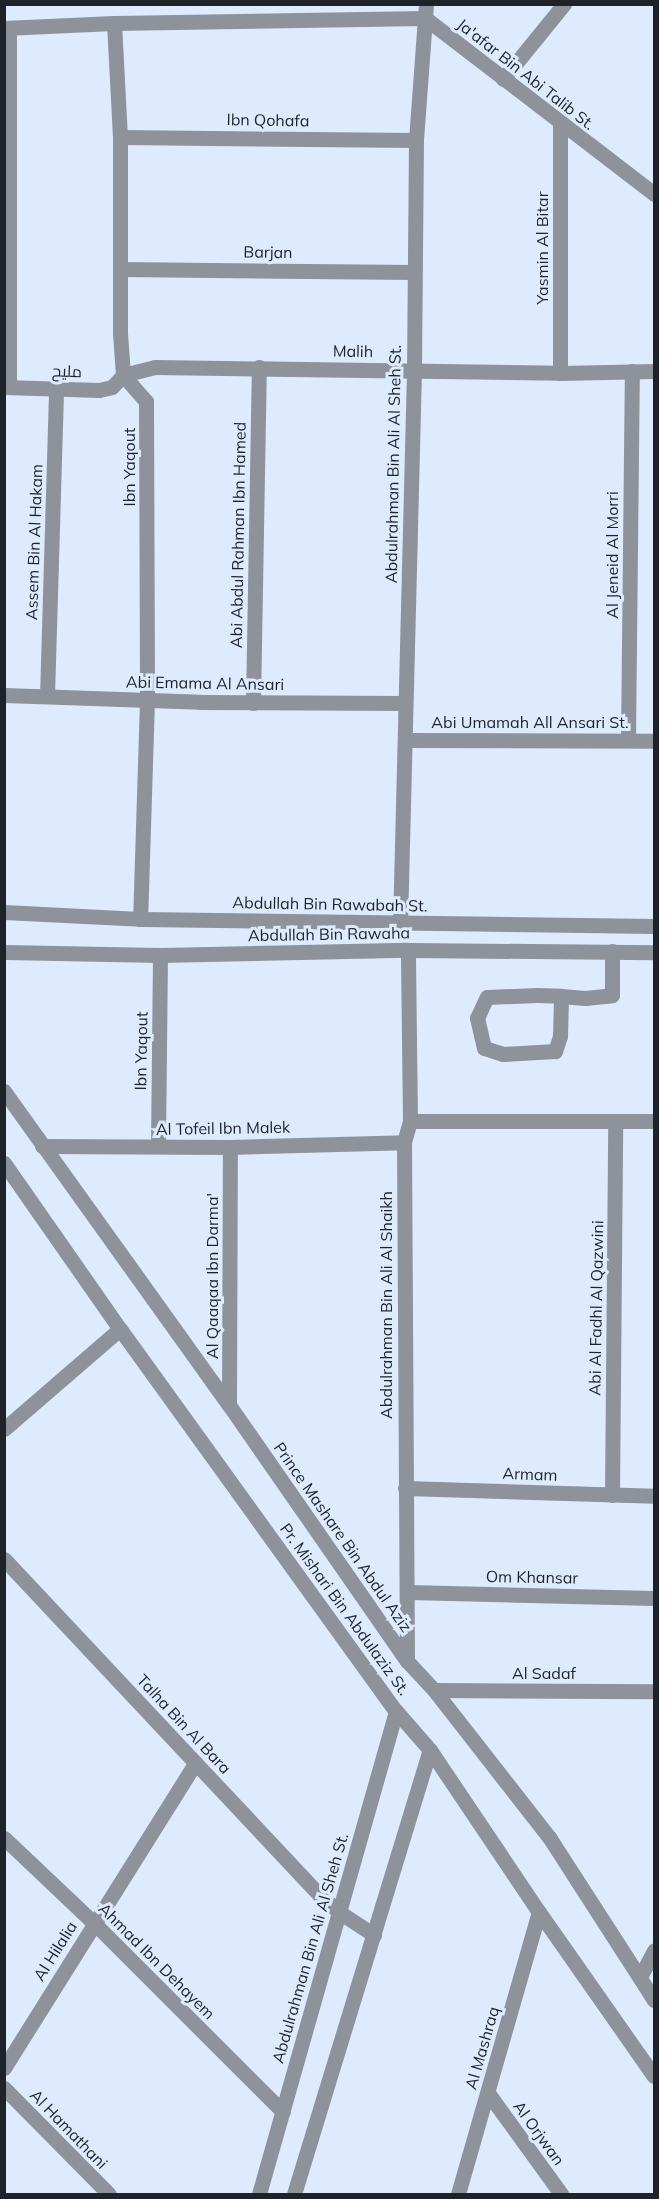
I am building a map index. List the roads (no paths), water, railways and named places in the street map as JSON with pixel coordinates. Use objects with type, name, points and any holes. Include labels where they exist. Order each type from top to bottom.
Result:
[{"type":"street","points":[[503,79],[564,4]]},
{"type":"street","points":[[7,387],[7,28],[425,11]]},
{"type":"street","name":"Ja'afar Bin Abi Talib St.","points":[[425,11],[503,79],[654,194]]},
{"type":"street","name":"Abdulrahman Bin Ali Al Sheh St.","points":[[400,924],[414,370],[416,140],[425,11]]},
{"type":"street","points":[[114,23],[120,137],[120,333],[123,375]]},
{"type":"street","name":"Yasmin Al Bitar","points":[[560,123],[560,373]]},
{"type":"street","name":"Ibn Qohafa","points":[[120,137],[416,140]]},
{"type":"street","name":"Barjan","points":[[121,268],[414,272]]},
{"type":"street","name":"Malih","points":[[123,375],[155,367],[560,373],[654,371]]},
{"type":"street","name":"Abi Abdul Rahman Ibn Hamed","points":[[253,703],[259,367]]},
{"type":"street","name":"Al Jeneid Al Morri","points":[[628,740],[632,371]]},
{"type":"street","name":"مليح","points":[[7,387],[99,390],[112,387],[123,375]]},
{"type":"street","name":"Ibn Yaqout","points":[[123,375],[146,401],[147,700],[140,919]]},
{"type":"street","name":"Assem Bin Al Hakam","points":[[47,696],[56,389]]},
{"type":"street","name":"Abi Emama Al Ansari","points":[[4,695],[253,703],[405,703]]},
{"type":"street","name":"Abi Umamah All Ansari St.","points":[[405,740],[654,741]]},
{"type":"street","name":"Abdullah Bin Rawabah St.","points":[[4,912],[140,919],[654,926]]},
{"type":"street","name":"Abdullah Bin Rawaha","points":[[4,952],[160,955],[408,950],[654,952]]},
{"type":"street","name":"Abdulrahman Bin Ali Al Shaikh","points":[[407,1661],[404,1142],[410,1120],[408,950]]},
{"type":"street","points":[[561,996],[560,1036],[555,1051],[503,1054],[484,1048],[477,1018],[487,997],[561,996],[585,998],[612,995],[612,951]]},
{"type":"street","name":"Ibn Yaqout","points":[[158,1146],[160,955]]},
{"type":"street","name":"Prince Mashare Bin Abdul Aziz","points":[[4,1091],[229,1405],[407,1661],[434,1690],[549,1837],[654,2000]]},
{"type":"street","points":[[410,1120],[654,1121]]},
{"type":"street","name":"Abi Al Fadhl Al Qazwini","points":[[612,1495],[615,1122]]},
{"type":"street","name":"Al Tofeil Ibn Malek","points":[[42,1146],[230,1147],[404,1142]]},
{"type":"street","name":"Al Qaaqaa Ibn Darma'","points":[[229,1405],[230,1147]]},
{"type":"street","name":"Pr. Mishari Bin Abdulaziz St.","points":[[4,1163],[120,1329],[396,1711],[430,1750],[539,1912],[654,2076]]},
{"type":"street","points":[[4,1429],[120,1329]]},
{"type":"street","name":"Armam","points":[[405,1488],[654,1496]]},
{"type":"street","name":"Talha Bin Al Bara","points":[[4,1559],[195,1763],[339,1912],[374,1935]]},
{"type":"street","name":"Om Khansar","points":[[408,1592],[654,1598]]},
{"type":"street","name":"Al Sadaf","points":[[434,1690],[654,1691]]},
{"type":"street","name":"Abdulrahman Bin Ali Al Sheh St.","points":[[259,2194],[396,1711]]},
{"type":"street","points":[[294,2194],[430,1750]]},
{"type":"street","name":"Al Hilalia","points":[[4,2068],[195,1763]]},
{"type":"street","name":"Ahmad Ibn Dehayem","points":[[4,1838],[94,1923],[282,2112]]},
{"type":"street","name":"Al Mashraq","points":[[458,2194],[539,1912]]},
{"type":"street","points":[[640,1977],[654,1951]]},
{"type":"street","name":"Al Hamathani","points":[[4,2088],[109,2194]]},
{"type":"street","name":"Al Orjwan","points":[[488,2093],[561,2194]]}]
